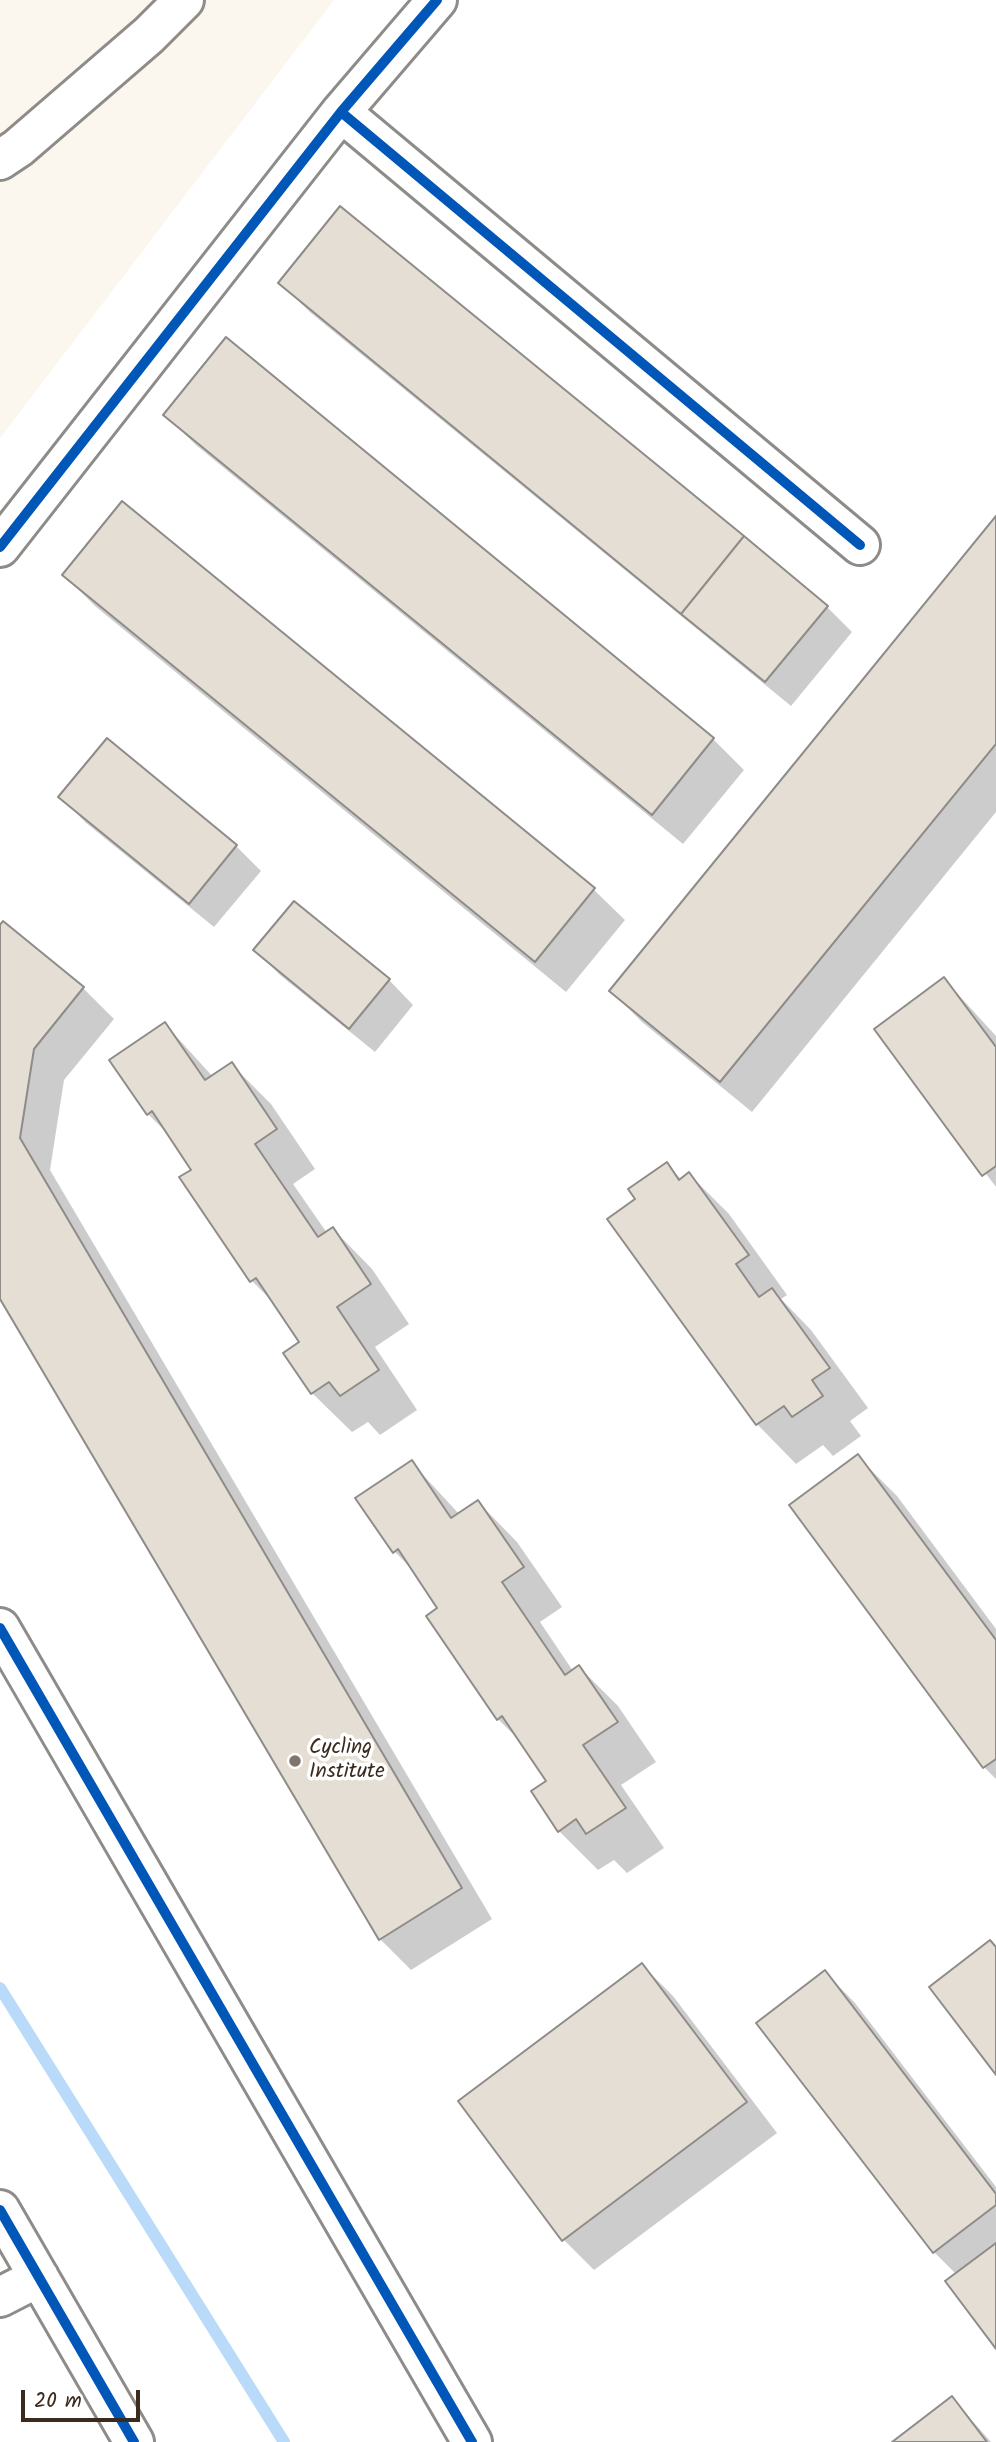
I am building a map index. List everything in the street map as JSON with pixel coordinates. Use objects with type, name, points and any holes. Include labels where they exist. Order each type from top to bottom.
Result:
[{"type":"street","points":[[0,160],[18,148],[139,44],[184,0]]},
{"type":"street","points":[[0,547],[341,113],[436,0]]},
{"type":"street","points":[[341,113],[860,545]]},
{"type":"street","points":[[0,1628],[472,2442]]},
{"type":"street","points":[[0,2210],[134,2442]]},
{"type":"street","points":[[0,2297],[39,2277]]},
{"type":"shaded area","points":[[0,0],[334,0],[0,438]]},
{"type":"building","points":[[340,206],[744,536],[681,614],[278,283]]},
{"type":"building","points":[[226,337],[714,738],[652,815],[163,415]]},
{"type":"building","points":[[122,501],[595,888],[535,962],[62,575]]},
{"type":"building","points":[[996,516],[996,744],[720,1082],[609,991]]},
{"type":"building","points":[[744,536],[828,606],[765,682],[681,614]]},
{"type":"building","points":[[107,738],[237,845],[189,904],[58,797]]},
{"type":"building","points":[[294,901],[390,979],[349,1029],[253,950]]},
{"type":"building","points":[[3,921],[84,987],[34,1049],[20,1138],[462,1888],[379,1940],[0,1299],[0,925]]},
{"type":"building","points":[[944,977],[996,1047],[996,1166],[982,1176],[874,1029]]},
{"type":"building","points":[[165,1022],[205,1080],[232,1062],[277,1129],[255,1144],[318,1237],[333,1227],[371,1284],[337,1307],[379,1370],[340,1396],[329,1382],[311,1394],[283,1353],[299,1342],[256,1278],[250,1282],[179,1177],[191,1170],[152,1111],[147,1115],[109,1060]]},
{"type":"building","points":[[667,1162],[679,1180],[689,1172],[749,1255],[736,1264],[759,1297],[772,1288],[830,1368],[812,1380],[823,1396],[792,1417],[784,1406],[756,1425],[607,1219],[635,1199],[628,1189]]},
{"type":"building","points":[[858,1454],[996,1640],[996,1759],[983,1768],[789,1505]]},
{"type":"building","points":[[412,1460],[451,1518],[478,1500],[524,1567],[502,1582],[565,1675],[579,1665],[618,1722],[583,1745],[626,1808],[586,1834],[576,1819],[558,1832],[531,1791],[546,1781],[502,1716],[497,1720],[426,1616],[437,1608],[398,1549],[393,1553],[355,1498]]},
{"type":"building","points":[[990,1940],[996,1947],[996,2075],[929,1987]]},
{"type":"building","points":[[642,1963],[747,2102],[562,2241],[458,2101]]},
{"type":"building","points":[[825,1970],[996,2194],[996,2205],[933,2253],[756,2023]]},
{"type":"building","points":[[996,2243],[996,2349],[945,2281]]},
{"type":"building","points":[[952,2396],[987,2442],[892,2442]]},
{"type":"waterway","points":[[0,1988],[284,2442]]},
{"type":"cycle path","points":[[0,547],[341,112],[437,0]]},
{"type":"cycle path","points":[[341,112],[860,545]]},
{"type":"cycle path","points":[[0,1628],[472,2442]]},
{"type":"cycle path","points":[[0,2210],[134,2442]]},
{"type":"place","name":"Cycling Institute","points":[[295,1761]]}]
